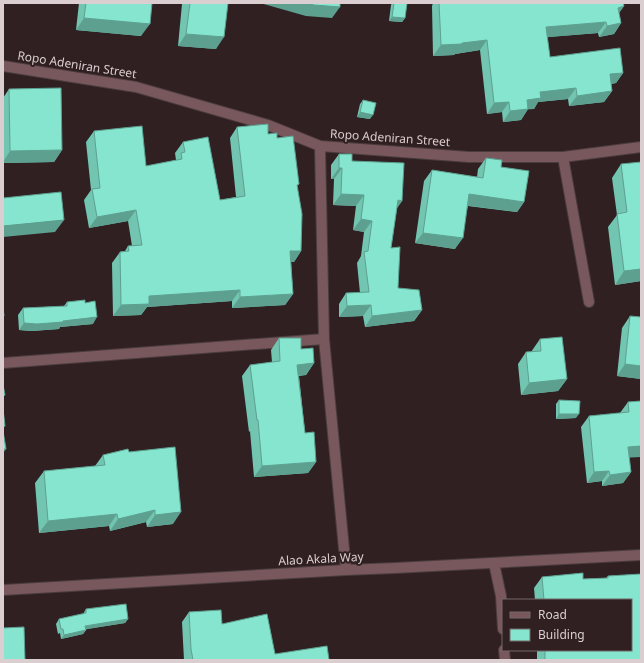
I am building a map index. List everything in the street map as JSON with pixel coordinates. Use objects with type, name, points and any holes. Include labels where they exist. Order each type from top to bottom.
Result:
[{"type":"street","name":"Ropo Adeniran Street","points":[[3,66],[136,87],[268,125],[320,146],[469,156],[563,157],[641,147]]},
{"type":"street","points":[[320,146],[324,339],[346,570]]},
{"type":"street","points":[[563,157],[589,302]]},
{"type":"street","points":[[3,362],[324,339]]},
{"type":"street","name":"Alao Akala Way","points":[[3,590],[346,570],[641,556]]},
{"type":"street","points":[[494,563],[501,596],[502,612]]},
{"type":"building","points":[[86,3],[152,3],[150,24],[84,18]]},
{"type":"building","points":[[190,3],[228,3],[224,37],[186,34]]},
{"type":"building","points":[[306,3],[340,3],[340,7],[314,5]]},
{"type":"building","points":[[394,3],[407,3],[405,18],[392,17]]},
{"type":"building","points":[[439,3],[623,3],[624,6],[618,8],[621,23],[607,26],[606,22],[546,27],[550,57],[620,48],[623,73],[610,74],[612,91],[577,96],[576,88],[540,92],[541,98],[527,100],[528,109],[510,111],[509,102],[494,103],[487,40],[462,44],[441,45]]},
{"type":"building","points":[[61,88],[62,150],[10,151],[9,89]]},
{"type":"building","points":[[363,100],[376,103],[373,115],[360,112]]},
{"type":"building","points":[[268,124],[268,134],[277,133],[277,138],[293,136],[299,184],[297,185],[302,214],[301,251],[290,251],[293,294],[240,297],[240,290],[149,296],[149,304],[121,305],[120,252],[129,251],[128,246],[142,245],[136,210],[97,217],[92,189],[100,188],[94,131],[142,126],[146,166],[182,159],[181,153],[185,152],[183,142],[208,137],[220,200],[245,196],[237,127]]},
{"type":"building","points":[[339,154],[352,154],[352,161],[404,163],[402,201],[398,200],[391,248],[400,247],[398,288],[419,290],[422,310],[372,316],[371,305],[347,306],[346,293],[369,292],[364,252],[368,251],[372,221],[361,219],[364,195],[341,194],[342,168],[339,168]]},
{"type":"building","points":[[486,158],[502,160],[501,167],[529,171],[524,202],[469,194],[463,238],[423,233],[432,170],[483,178]]},
{"type":"building","points":[[641,162],[641,269],[624,271],[617,214],[627,212],[621,164]]},
{"type":"building","points":[[61,192],[64,220],[3,226],[3,198]]},
{"type":"building","points":[[85,300],[85,303],[95,301],[97,317],[63,322],[37,324],[24,323],[23,308],[67,306],[67,302]]},
{"type":"building","points":[[630,316],[641,317],[641,366],[625,364]]},
{"type":"building","points":[[562,337],[567,379],[529,383],[526,352],[541,351],[540,339]]},
{"type":"building","points":[[279,338],[301,338],[301,349],[313,348],[314,363],[297,365],[305,433],[314,432],[316,462],[262,466],[258,420],[250,365],[280,361]]},
{"type":"building","points":[[3,385],[5,395],[3,396]]},
{"type":"building","points":[[559,400],[580,401],[579,414],[559,414]]},
{"type":"building","points":[[641,401],[641,446],[628,447],[631,472],[610,475],[609,471],[594,472],[589,416],[629,412],[628,402]]},
{"type":"building","points":[[3,409],[5,426],[3,427]]},
{"type":"building","points":[[3,431],[6,449],[3,449]]},
{"type":"building","points":[[175,447],[181,512],[155,515],[155,510],[118,519],[117,514],[48,521],[44,471],[105,465],[103,455],[128,449],[129,452]]},
{"type":"building","points":[[583,573],[583,579],[641,574],[641,660],[545,660],[545,651],[632,651],[632,599],[544,599],[542,577]]},
{"type":"building","points":[[126,604],[128,619],[85,626],[86,630],[64,635],[63,629],[61,629],[59,619],[86,613],[86,609]]},
{"type":"building","points":[[221,610],[222,624],[267,614],[275,654],[327,646],[329,660],[193,660],[189,612]]},
{"type":"building","points":[[24,627],[25,660],[3,660],[3,628]]}]
